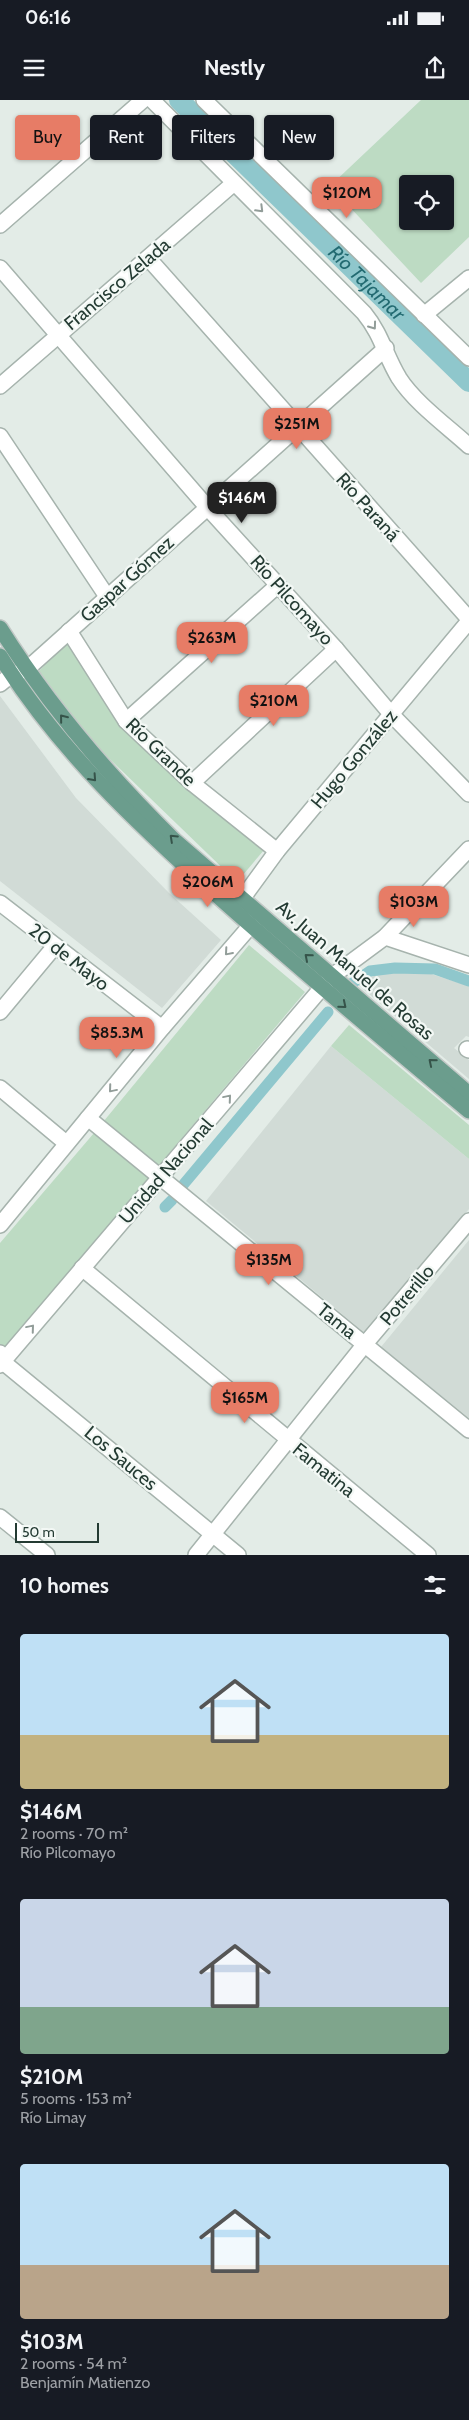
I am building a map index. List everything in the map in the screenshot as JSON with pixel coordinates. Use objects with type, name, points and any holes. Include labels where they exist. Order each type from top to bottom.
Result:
[{"type":"main road","name":"Av. Juan Manuel de Rosas","points":[[0,628],[26,670],[60,715],[130,796],[174,840],[242,899],[255,920]]},
{"type":"main road","name":"Av. Juan Manuel de Rosas","points":[[0,656],[6,680],[104,790],[136,822],[255,920],[469,1111]]},
{"type":"main road","name":"Av. Juan Manuel de Rosas","points":[[326,982],[469,1094]]},
{"type":"street","points":[[0,225],[143,100]]},
{"type":"street","points":[[152,100],[364,313],[376,328],[399,378],[426,407],[469,446]]},
{"type":"street","points":[[204,100],[469,358]]},
{"type":"street","name":"Francisco Zelada","points":[[0,386],[58,334],[149,259],[234,183]]},
{"type":"street","name":"Río Paraná","points":[[149,259],[469,620]]},
{"type":"street","name":"Río Pilcomayo","points":[[0,268],[391,714],[469,794]]},
{"type":"street","points":[[424,315],[469,278]]},
{"type":"street","name":"Gaspar Gómez","points":[[6,680],[26,670],[108,598],[207,506],[386,348]]},
{"type":"street","points":[[0,436],[108,598]]},
{"type":"street","points":[[126,721],[278,585]]},
{"type":"street","name":"Hugo González","points":[[242,899],[277,851],[469,620]]},
{"type":"street","name":"Río Grande","points":[[69,631],[126,721],[192,783],[277,851]]},
{"type":"street","points":[[192,783],[336,649]]},
{"type":"street","name":"Unidad Nacional","points":[[1,1360],[160,1178],[326,982],[384,937],[469,849]]},
{"type":"street","name":"20 de Mayo","points":[[0,903],[162,1028]]},
{"type":"street","points":[[0,1225],[162,1028],[255,920]]},
{"type":"street","points":[[384,937],[469,966]]},
{"type":"street","points":[[0,1012],[55,946]]},
{"type":"street","points":[[0,1088],[66,1143]]},
{"type":"street","name":"Tama","points":[[88,1118],[469,1430]]},
{"type":"street","name":"Potrerillo","points":[[196,1555],[365,1344],[469,1222]]},
{"type":"street","name":"Famatina","points":[[82,1268],[428,1555]]},
{"type":"street","name":"Los Sauces","points":[[1,1360],[238,1555]]},
{"type":"street","points":[[0,1517],[47,1555]]},
{"type":"shaded area","points":[[0,696],[76,798],[169,893],[221,940],[162,1008],[0,881]]},
{"type":"shaded area","points":[[384,973],[428,973],[469,986],[469,1037],[466,1036],[454,1048],[469,1060],[469,1079],[355,982]]},
{"type":"shaded area","points":[[331,1046],[469,1159],[469,1209],[366,1334],[206,1201]]},
{"type":"shaded area","points":[[469,1240],[469,1418],[381,1347]]},
{"type":"green space","points":[[421,100],[469,100],[469,237],[421,283],[330,186]]},
{"type":"green space","points":[[67,642],[121,726],[264,850],[237,882],[90,740],[39,671]]},
{"type":"green space","points":[[249,945],[305,992],[0,1354],[0,1243],[94,1133]]},
{"type":"green space","points":[[349,1025],[469,1125],[469,1159],[331,1046]]},
{"type":"waterway","name":"Río Tajamar","points":[[179,100],[469,382]]},
{"type":"waterway","points":[[351,984],[370,971],[395,968],[435,969],[469,981]]},
{"type":"waterway","points":[[183,1185],[328,1012]]},
{"type":"waterway","points":[[165,1207],[172,1200]]}]
